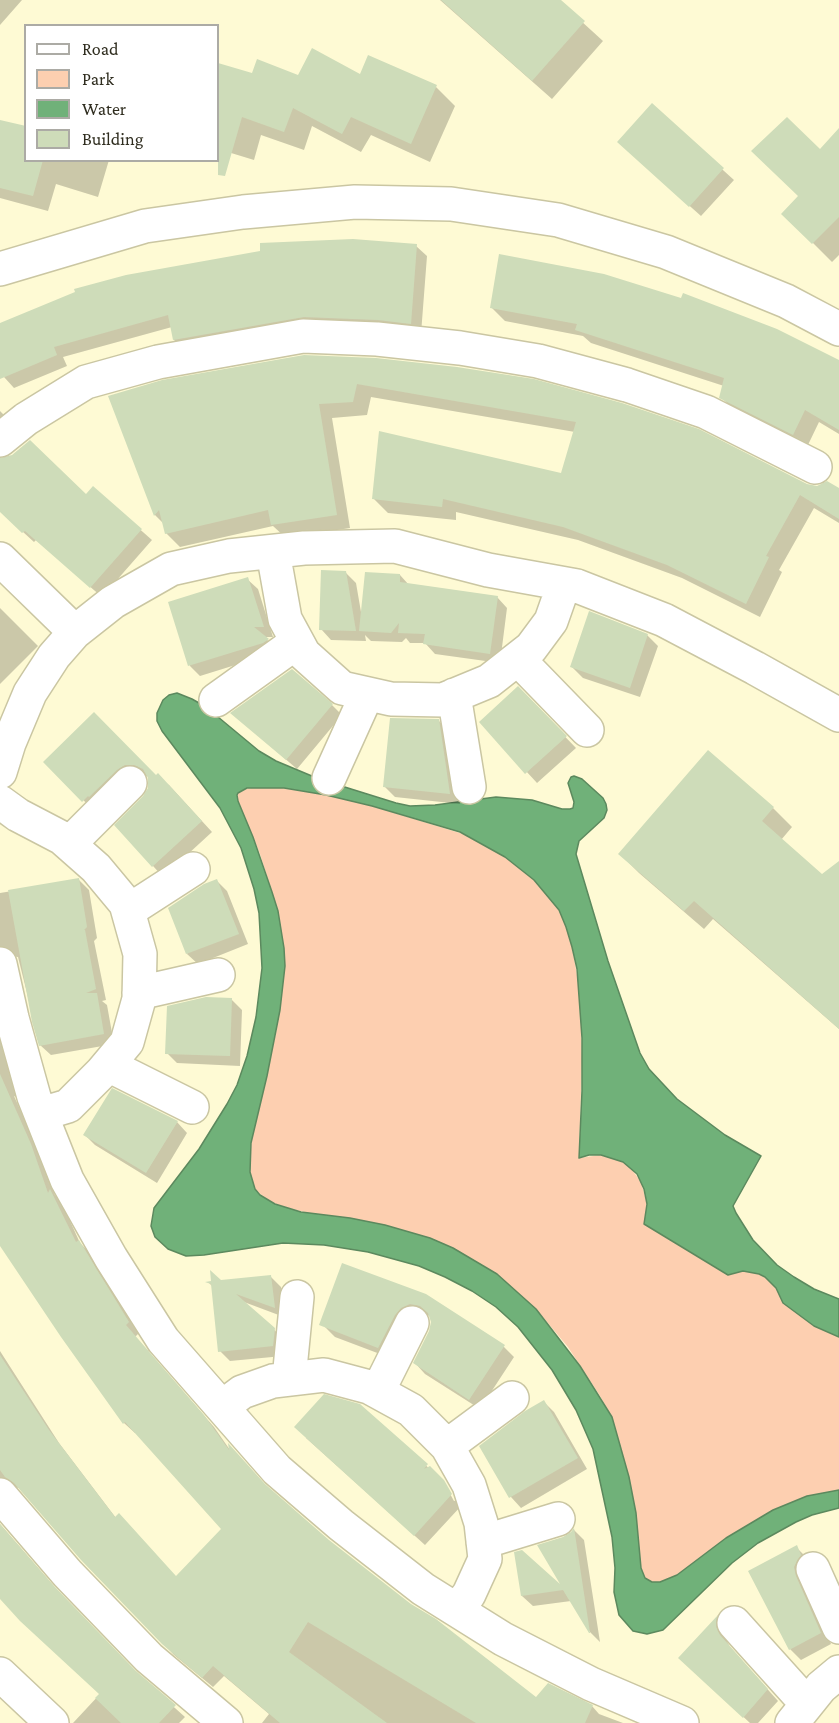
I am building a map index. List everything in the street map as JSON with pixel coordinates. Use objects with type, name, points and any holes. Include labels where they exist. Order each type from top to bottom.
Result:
[{"type":"street","points":[[0,269],[144,226],[232,213],[355,202],[451,204],[558,220],[666,252],[786,302],[839,328]]},
{"type":"street","points":[[0,440],[26,419],[87,382],[158,362],[303,336],[377,339],[460,348],[538,361],[627,385],[706,412],[815,467]]},
{"type":"street","points":[[0,772],[9,743],[30,693],[54,656],[75,632],[113,602],[171,569],[229,556],[304,548],[395,546],[488,570],[578,586],[664,620],[839,715]]},
{"type":"street","points":[[273,552],[285,619],[304,654],[342,688],[391,699],[442,700],[489,681],[531,648],[551,621],[564,584]]},
{"type":"street","points":[[0,560],[75,632]]},
{"type":"street","points":[[216,700],[297,642]]},
{"type":"street","points":[[518,659],[587,730]]},
{"type":"street","points":[[330,778],[367,694]]},
{"type":"street","points":[[454,695],[469,787]]},
{"type":"street","points":[[69,844],[130,783]]},
{"type":"street","points":[[0,802],[18,815],[62,838],[96,868],[126,904],[140,954],[139,999],[127,1042],[68,1106],[41,1114]]},
{"type":"street","points":[[128,911],[194,869]]},
{"type":"street","points":[[0,964],[34,1097],[67,1180],[111,1258],[163,1340],[277,1470],[341,1525],[423,1589],[503,1639],[591,1684],[682,1723]]},
{"type":"street","points":[[139,993],[218,975]]},
{"type":"street","points":[[108,1065],[192,1107]]},
{"type":"street","points":[[288,1379],[297,1298]]},
{"type":"street","points":[[378,1391],[412,1323]]},
{"type":"street","points":[[222,1407],[242,1392],[273,1380],[324,1376],[369,1387],[411,1410],[447,1446],[470,1485],[481,1523],[485,1559],[469,1594],[457,1610]]},
{"type":"street","points":[[447,1446],[512,1398]]},
{"type":"street","points":[[0,1495],[67,1572],[149,1658],[226,1723]]},
{"type":"street","points":[[483,1542],[558,1519]]},
{"type":"street","points":[[813,1569],[839,1627]]},
{"type":"street","points":[[734,1623],[800,1713],[821,1687],[839,1672]]},
{"type":"street","points":[[0,1674],[52,1723]]},
{"type":"green space","points":[[256,787],[284,788],[326,795],[372,806],[463,834],[505,857],[534,880],[547,894],[559,910],[566,927],[580,992],[582,1059],[579,1158],[601,1155],[623,1162],[630,1167],[641,1182],[647,1204],[646,1216],[727,1275],[743,1271],[765,1277],[776,1288],[783,1303],[814,1326],[839,1337],[839,1490],[807,1496],[773,1510],[726,1538],[677,1575],[660,1582],[652,1582],[645,1578],[641,1568],[636,1513],[629,1477],[612,1417],[568,1347],[536,1309],[497,1274],[453,1248],[430,1238],[385,1225],[283,1207],[267,1200],[255,1189],[250,1172],[251,1143],[276,1033],[285,966],[278,911],[260,854],[237,798],[238,793],[242,790]]},
{"type":"water","points":[[177,693],[206,707],[259,751],[276,761],[319,779],[396,803],[410,806],[435,805],[496,797],[532,800],[562,809],[570,809],[573,808],[574,802],[568,783],[574,776],[582,779],[603,798],[607,810],[604,818],[579,841],[576,854],[608,961],[640,1053],[649,1069],[677,1099],[725,1135],[761,1156],[733,1206],[736,1213],[753,1240],[777,1265],[814,1289],[839,1299],[839,1337],[814,1326],[783,1303],[776,1288],[765,1277],[743,1271],[728,1275],[644,1224],[647,1204],[644,1189],[637,1174],[623,1162],[601,1155],[579,1158],[582,1038],[577,969],[559,910],[534,880],[505,857],[460,832],[372,806],[284,788],[247,788],[237,795],[278,911],[285,966],[280,1010],[251,1143],[250,1172],[255,1189],[275,1204],[301,1212],[385,1225],[430,1238],[453,1248],[497,1274],[536,1309],[580,1366],[612,1417],[629,1477],[636,1513],[641,1568],[645,1578],[652,1582],[660,1582],[677,1575],[726,1538],[773,1510],[807,1496],[839,1490],[839,1508],[812,1515],[758,1543],[732,1563],[663,1630],[647,1634],[633,1631],[619,1615],[614,1592],[615,1568],[612,1537],[593,1449],[576,1410],[552,1370],[518,1327],[496,1307],[445,1277],[419,1266],[368,1252],[324,1245],[283,1243],[186,1256],[168,1249],[155,1237],[151,1226],[154,1208],[199,1149],[237,1085],[247,1056],[256,1017],[262,968],[259,913],[241,848],[220,808],[162,731],[157,721],[157,713],[163,700]]},
{"type":"building","points":[[441,0],[561,0],[585,21],[532,81]]},
{"type":"building","points":[[312,48],[360,74],[368,55],[437,85],[411,144],[351,117],[342,134],[293,108],[284,132],[242,117],[225,176],[218,175],[219,63],[252,73],[257,59],[298,75]]},
{"type":"building","points":[[652,103],[724,168],[689,207],[617,142]]},
{"type":"building","points":[[787,117],[820,149],[839,128],[839,217],[812,244],[781,214],[798,196],[751,151]]},
{"type":"building","points":[[0,120],[24,126],[24,162],[42,162],[33,196],[0,188]]},
{"type":"building","points":[[353,239],[417,244],[411,324],[378,320],[304,317],[173,340],[168,315],[54,347],[57,355],[0,379],[0,323],[75,292],[74,289],[126,275],[260,251],[260,243]]},
{"type":"building","points":[[499,254],[604,274],[681,298],[683,293],[777,329],[839,360],[839,430],[805,410],[793,435],[719,398],[724,378],[575,330],[577,324],[490,308]]},
{"type":"building","points":[[304,355],[376,358],[457,367],[534,379],[622,403],[699,429],[807,484],[817,486],[827,481],[839,488],[839,519],[800,495],[766,556],[769,557],[746,604],[667,565],[563,527],[443,499],[442,507],[372,499],[379,431],[561,473],[576,422],[357,384],[353,402],[319,404],[337,515],[271,525],[268,510],[165,534],[159,510],[154,516],[108,396],[162,380]]},
{"type":"building","points":[[30,440],[86,494],[93,486],[142,529],[90,588],[25,531],[22,533],[0,512],[0,458],[12,455]]},
{"type":"building","points":[[321,570],[346,571],[356,631],[319,630]]},
{"type":"building","points":[[365,572],[400,574],[400,582],[498,596],[490,654],[423,644],[425,634],[398,633],[399,623],[391,633],[359,631]]},
{"type":"building","points":[[248,577],[264,627],[254,627],[269,639],[263,643],[188,666],[168,602]]},
{"type":"building","points":[[589,611],[648,634],[630,688],[570,667]]},
{"type":"building","points":[[292,669],[333,704],[286,760],[230,713]]},
{"type":"building","points":[[518,686],[567,736],[525,774],[479,722]]},
{"type":"building","points":[[94,712],[156,775],[158,773],[202,821],[152,867],[114,825],[148,788],[148,778],[143,769],[134,765],[125,765],[82,802],[43,762]]},
{"type":"building","points":[[390,718],[439,719],[450,794],[383,787]]},
{"type":"building","points":[[708,750],[774,807],[762,821],[822,874],[839,861],[839,1029],[694,901],[684,911],[618,854]]},
{"type":"building","points":[[79,878],[87,927],[84,930],[96,989],[86,993],[97,993],[104,1034],[39,1046],[32,1022],[8,890]]},
{"type":"building","points":[[217,879],[239,934],[186,954],[168,908],[204,884]]},
{"type":"building","points":[[206,997],[232,998],[230,1056],[165,1054],[167,1006]]},
{"type":"building","points":[[0,1074],[31,1144],[48,1193],[50,1189],[76,1242],[79,1240],[129,1322],[126,1325],[204,1415],[229,1450],[228,1443],[265,1484],[329,1540],[536,1697],[548,1683],[593,1705],[585,1723],[476,1723],[308,1622],[289,1652],[387,1723],[280,1723],[213,1666],[202,1678],[162,1644],[81,1560],[14,1483],[5,1477],[0,1470],[0,1355],[49,1430],[115,1517],[119,1513],[176,1576],[221,1529],[125,1422],[123,1424],[0,1246]]},
{"type":"building","points":[[112,1088],[178,1121],[146,1173],[83,1135]]},
{"type":"building","points":[[342,1263],[426,1294],[505,1345],[469,1400],[413,1363],[431,1322],[428,1313],[420,1306],[410,1304],[401,1308],[378,1348],[319,1325]]},
{"type":"building","points":[[210,1270],[221,1280],[271,1275],[275,1308],[236,1294],[275,1328],[273,1346],[218,1352],[211,1284],[205,1282],[211,1281]]},
{"type":"building","points":[[324,1394],[360,1404],[428,1464],[424,1469],[430,1466],[444,1480],[452,1494],[414,1536],[294,1427]]},
{"type":"building","points":[[544,1400],[578,1458],[509,1498],[479,1446],[525,1411]]},
{"type":"building","points":[[0,1524],[54,1586],[136,1671],[176,1705],[159,1723],[121,1723],[95,1698],[99,1694],[20,1621],[0,1599]]},
{"type":"building","points":[[574,1528],[590,1633],[563,1590],[521,1596],[514,1552],[522,1550],[560,1584],[537,1545],[563,1537]]},
{"type":"building","points":[[797,1545],[801,1555],[794,1567],[796,1576],[821,1633],[789,1650],[748,1571]]},
{"type":"building","points":[[718,1615],[716,1626],[720,1635],[768,1689],[743,1718],[678,1658]]}]
